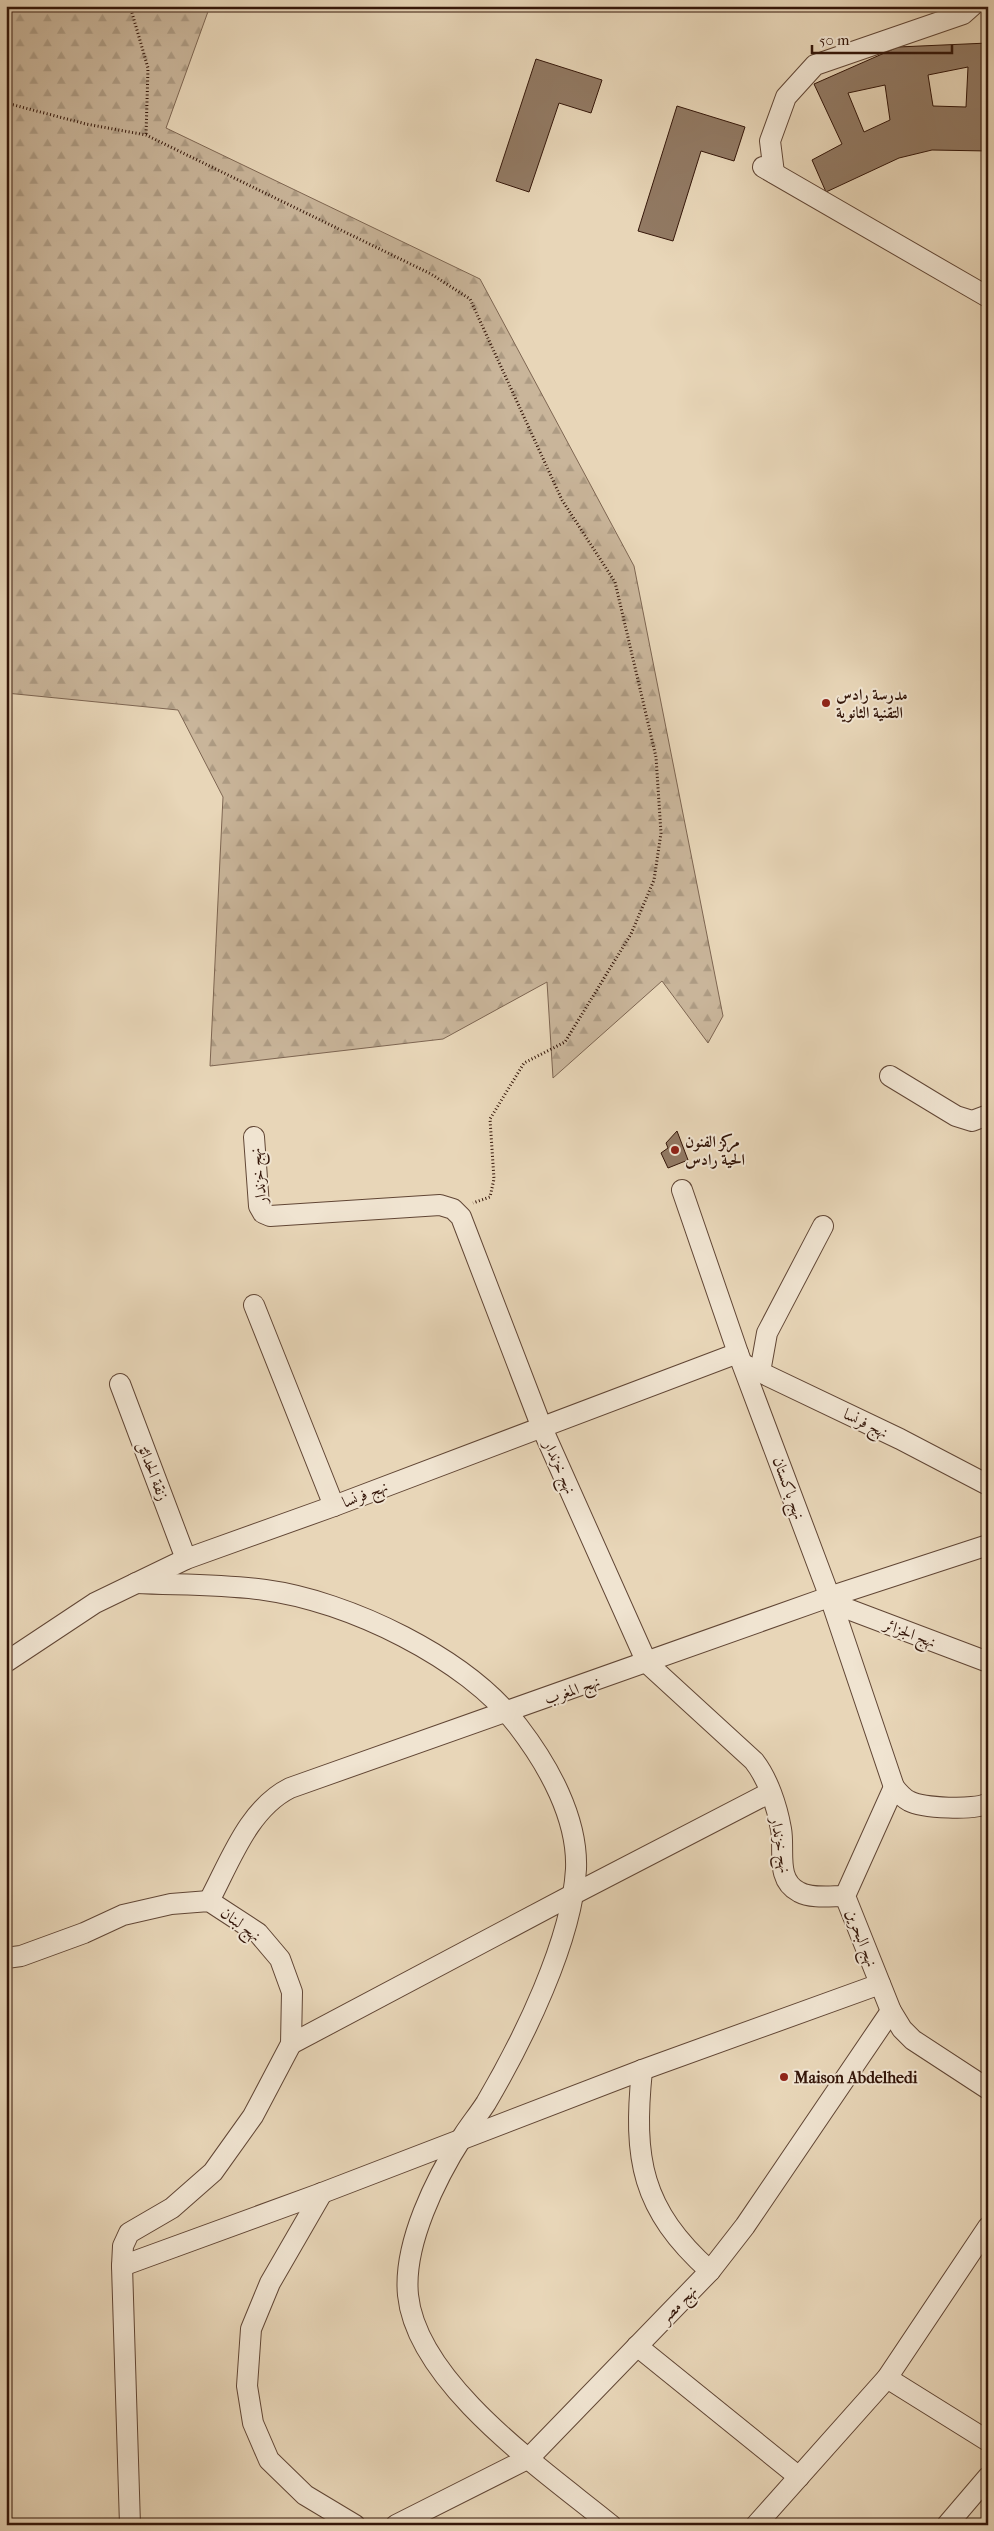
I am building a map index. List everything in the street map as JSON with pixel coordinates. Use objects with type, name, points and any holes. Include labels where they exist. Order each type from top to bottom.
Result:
[{"type":"street","points":[[972,6],[963,14],[815,65],[786,97],[770,141],[766,169],[988,297]]},
{"type":"street","points":[[890,1076],[956,1116],[972,1122],[988,1115]]},
{"type":"street","name":"نهج خزندار","points":[[254,1137],[259,1206],[263,1213],[270,1216],[440,1205],[453,1209],[461,1217],[542,1428],[647,1663],[754,1761],[764,1773],[781,1828],[783,1871],[788,1881],[799,1892],[816,1896],[845,1896]]},
{"type":"street","name":"نهج باكستان","points":[[682,1190],[747,1363],[831,1600],[894,1787]]},
{"type":"street","points":[[747,1363],[767,1332],[824,1226]]},
{"type":"street","points":[[254,1305],[334,1506]]},
{"type":"street","name":"نهج فرنسا","points":[[6,1662],[95,1603],[186,1559],[542,1428],[747,1363],[988,1485]]},
{"type":"street","name":"زنقة الحدائق","points":[[120,1384],[186,1559]]},
{"type":"street","name":"نهج المغرب","points":[[209,1901],[260,1810],[275,1796],[647,1663],[988,1545]]},
{"type":"street","points":[[136,1583],[266,1590],[323,1603],[400,1635],[439,1657],[468,1678],[508,1712],[548,1770],[564,1807],[573,1839],[576,1868],[561,1944],[532,2015],[485,2105],[462,2138],[437,2184],[418,2228],[410,2258],[408,2294],[414,2320],[425,2348],[442,2371],[484,2418],[529,2458],[611,2525]]},
{"type":"street","name":"نهج الجزائر","points":[[831,1600],[988,1662]]},
{"type":"street","points":[[894,1787],[910,1802],[931,1806],[977,1807],[988,1803]]},
{"type":"street","name":"نهج البحرين","points":[[894,1787],[845,1896],[891,2012],[902,2029],[912,2040],[988,2089]]},
{"type":"street","points":[[291,2044],[572,1894],[769,1793]]},
{"type":"street","name":"نهج لبنان","points":[[6,1958],[21,1956],[84,1933],[123,1914],[170,1904],[209,1901],[258,1933],[280,1959],[292,1992],[291,2044],[253,2116],[213,2172],[172,2208],[135,2228],[125,2238],[122,2266]]},
{"type":"street","points":[[130,2525],[122,2266],[322,2193],[642,2070],[880,1984]]},
{"type":"street","name":"نهج مصر","points":[[403,2523],[529,2458],[710,2271],[746,2226],[891,2012]]},
{"type":"street","points":[[642,2070],[638,2107],[639,2144],[649,2192],[669,2229],[710,2271]]},
{"type":"street","points":[[322,2193],[270,2283],[251,2329],[247,2386],[253,2423],[269,2460],[305,2495],[355,2525]]},
{"type":"street","points":[[756,2525],[888,2378],[988,2228]]},
{"type":"street","points":[[637,2346],[799,2477]]},
{"type":"street","points":[[888,2378],[988,2441]]},
{"type":"street","points":[[948,2525],[988,2477]]},
{"type":"path","points":[[130,6],[148,68],[146,135]]},
{"type":"path","points":[[6,103],[86,124],[146,135],[431,274],[470,299],[562,500],[615,582],[656,757],[662,833],[654,880],[631,934],[565,1042],[524,1063],[490,1119],[494,1179],[490,1197],[453,1209]]},
{"type":"green space","points":[[6,6],[210,6],[166,128],[480,279],[634,566],[723,1016],[708,1043],[662,981],[553,1078],[547,982],[443,1039],[210,1066],[223,797],[178,710],[6,693]]},
{"type":"building","points":[[988,43],[988,151],[932,150],[899,158],[826,192],[812,160],[842,144],[814,84],[898,47]],"holes":[[[968,67],[966,107],[933,106],[928,75]],[[885,85],[890,120],[864,132],[848,93]]]},
{"type":"building","points":[[536,59],[602,80],[591,113],[559,103],[529,192],[496,181]]},
{"type":"building","points":[[677,106],[745,127],[734,161],[701,151],[673,241],[638,231]]},
{"type":"building","name":"مركز الفنون الحية رادس","points":[[677,1131],[688,1160],[668,1168],[661,1153],[668,1148],[666,1143]]},
{"type":"place","name":"مدرسة رادس التقنية الثانوية","points":[[826,703]]},
{"type":"place","name":"مركز الفنون الحية رادس","points":[[675,1150]]},
{"type":"place","name":"Maison Abdelhedi","points":[[784,2077]]}]
